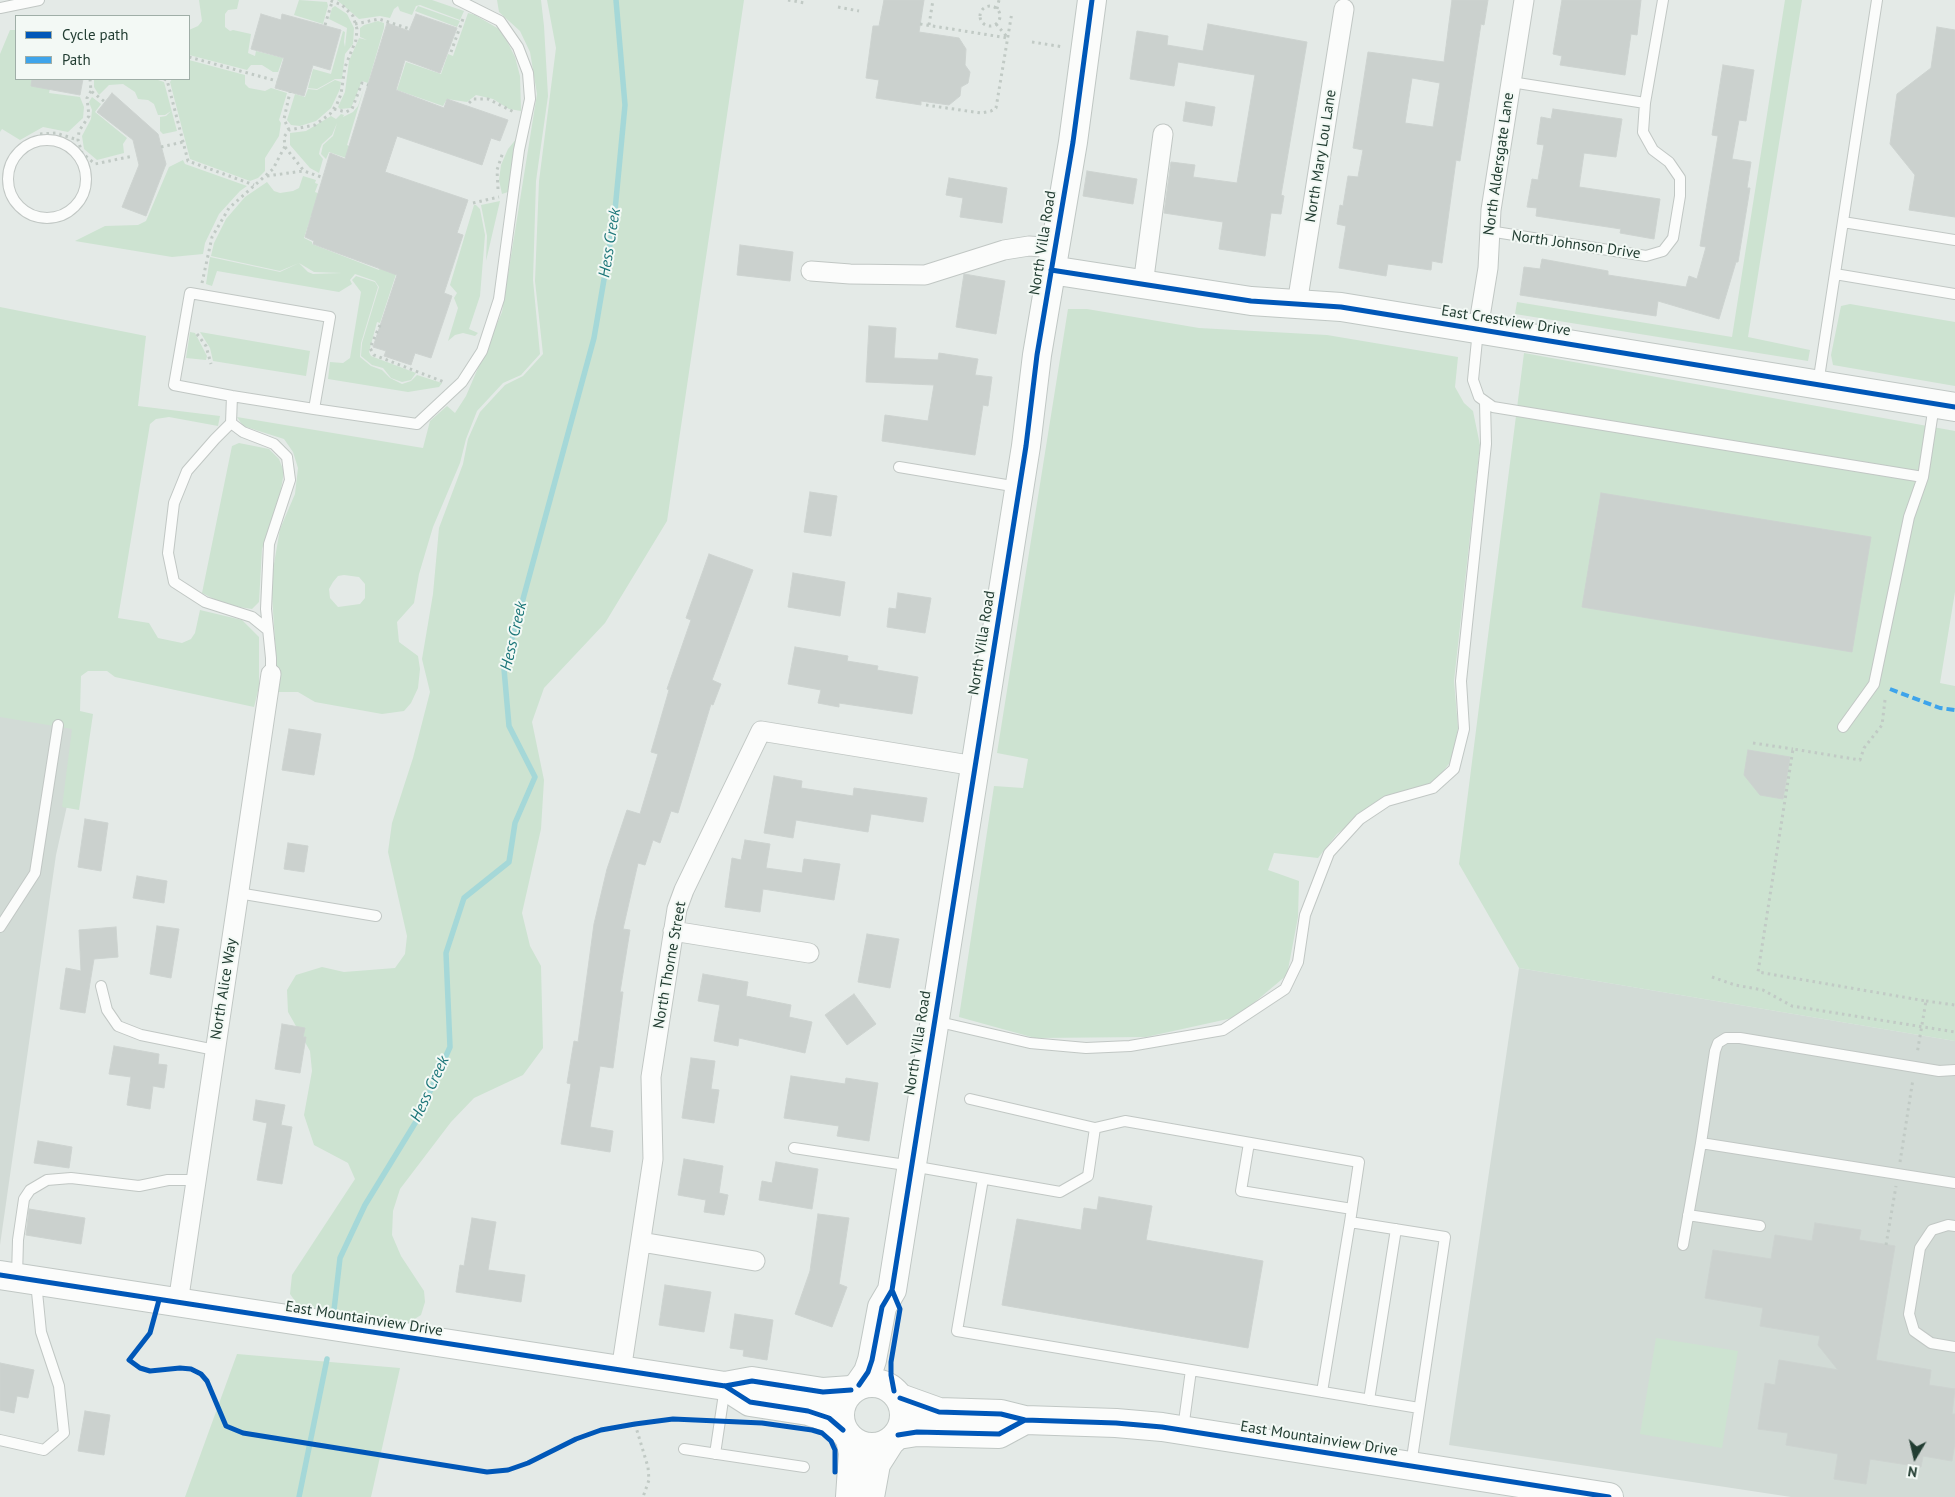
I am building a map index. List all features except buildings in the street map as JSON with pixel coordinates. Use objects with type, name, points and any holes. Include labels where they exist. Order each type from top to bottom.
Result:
[{"type":"main road","name":"North Villa Road","points":[[855,1388],[872,1360],[882,1306],[892,1290],[1019,488],[1092,0]]},
{"type":"main road","name":"East Crestview Drive","points":[[1053,259],[1143,286],[1250,301],[1341,307],[1944,406]]},
{"type":"main road","name":"East Mountainview Drive","points":[[18,1278],[725,1386],[752,1381],[823,1392],[855,1388]]},
{"type":"main road","name":"North Villa Road","points":[[892,1290],[900,1309],[891,1362],[897,1394]]},
{"type":"main road","points":[[850,1497],[853,1453],[840,1409],[844,1399],[855,1388],[877,1383],[897,1394],[905,1416],[894,1439],[876,1464],[870,1497]]},
{"type":"main road","name":"East Mountainview Drive","points":[[725,1386],[750,1402],[808,1411],[829,1418],[847,1434]]},
{"type":"main road","name":"East Mountainview Drive","points":[[897,1394],[939,1412],[1001,1414],[1025,1420],[1116,1422],[1609,1497]]},
{"type":"main road","name":"East Mountainview Drive","points":[[894,1439],[917,1432],[998,1434],[1025,1420]]},
{"type":"main road","points":[[847,1434],[869,1447],[894,1439]]},
{"type":"street","name":"North Aldersgate Lane","points":[[1478,329],[1488,268],[1488,231],[1524,0]]},
{"type":"street","name":"North Mary Lou Lane","points":[[1297,304],[1344,9]]},
{"type":"street","points":[[1143,286],[1163,134]]},
{"type":"street","points":[[811,271],[850,274],[926,275],[1004,250],[1029,246],[1053,259]]},
{"type":"street","name":"North Alice Way","points":[[178,1303],[271,674]]},
{"type":"street","name":"North Thorne Street","points":[[622,1371],[653,1158],[651,1077],[673,931],[684,890],[761,731],[975,766]]},
{"type":"street","points":[[673,931],[809,953]]},
{"type":"street","points":[[641,1242],[756,1261]]},
{"type":"lane","points":[[0,8],[39,0]]},
{"type":"lane","points":[[314,409],[330,317],[190,293],[174,385],[232,396],[314,409],[417,424],[462,382],[482,351],[491,329],[499,299],[519,150],[530,99],[528,73],[518,47],[500,22],[458,0]]},
{"type":"lane","name":"North Johnson Drive","points":[[1488,231],[1646,256],[1663,251],[1673,238],[1680,196],[1680,178],[1669,162],[1653,150],[1643,132],[1645,103],[1664,0]]},
{"type":"lane","points":[[1818,385],[1877,0]]},
{"type":"lane","points":[[1511,82],[1645,103]]},
{"type":"lane","points":[[51,140],[63,143],[74,151],[82,161],[85,173],[85,186],[81,198],[72,208],[61,215],[49,218],[36,216],[24,210],[5,194],[10,165],[17,154],[27,145],[38,141],[51,140]]},
{"type":"lane","points":[[1843,222],[1955,240]]},
{"type":"lane","points":[[1835,274],[1955,294]]},
{"type":"lane","points":[[1478,329],[1473,380],[1479,396],[1493,406],[1923,477]]},
{"type":"lane","points":[[232,396],[231,423],[214,438],[187,471],[174,503],[168,553],[174,582],[205,602],[252,617],[268,630]]},
{"type":"lane","points":[[935,1020],[1030,1043],[1086,1048],[1130,1046],[1223,1030],[1285,989],[1298,962],[1305,915],[1329,852],[1360,819],[1387,801],[1434,788],[1454,769],[1464,728],[1461,681],[1486,444],[1485,402]]},
{"type":"lane","points":[[1843,727],[1874,684],[1910,516],[1944,406]]},
{"type":"lane","points":[[231,423],[243,432],[274,444],[287,457],[290,480],[268,544],[266,578],[268,630],[272,658],[271,674]]},
{"type":"lane","points":[[899,467],[1019,488]]},
{"type":"lane","points":[[0,927],[35,873],[58,725]]},
{"type":"lane","points":[[238,893],[376,916]]},
{"type":"lane","points":[[101,986],[107,1010],[118,1026],[141,1034],[215,1050]]},
{"type":"lane","points":[[1683,1245],[1701,1143],[1714,1051],[1718,1043],[1726,1038],[1939,1071],[1955,1070]]},
{"type":"lane","points":[[970,1099],[1095,1128],[1125,1121],[1359,1162],[1322,1392]]},
{"type":"lane","points":[[794,1148],[1060,1192],[1088,1176],[1095,1128]]},
{"type":"lane","points":[[1249,1143],[1241,1191],[1352,1209]]},
{"type":"lane","points":[[1701,1143],[1955,1183]]},
{"type":"lane","points":[[0,1440],[44,1450],[64,1433],[59,1386],[18,1278],[18,1240],[24,1199],[30,1190],[47,1180],[71,1178],[139,1186],[168,1180],[196,1180]]},
{"type":"lane","points":[[984,1179],[957,1332],[1419,1408]]},
{"type":"lane","points":[[1688,1215],[1760,1226]]},
{"type":"lane","points":[[1350,1222],[1445,1237],[1411,1466]]},
{"type":"lane","points":[[1955,1226],[1948,1225],[1932,1230],[1920,1248],[1909,1314],[1914,1331],[1931,1343],[1955,1347]]},
{"type":"lane","points":[[1369,1400],[1396,1229]]},
{"type":"lane","points":[[1182,1431],[1191,1370]]},
{"type":"lane","points":[[715,1454],[725,1386]]},
{"type":"lane","points":[[684,1449],[804,1467]]},
{"type":"path","points":[[788,0],[805,3]]},
{"type":"path","points":[[929,25],[933,0]]},
{"type":"path","points":[[997,10],[992,7],[986,7],[980,15],[983,24],[990,26],[996,24],[999,19],[997,10],[999,0]]},
{"type":"path","points":[[202,284],[212,237],[229,208],[273,169],[284,146],[284,137],[289,130],[315,125],[334,109],[341,94],[345,67],[356,40],[355,24],[353,16],[342,5],[330,1],[325,25]]},
{"type":"path","points":[[838,7],[859,11]]},
{"type":"path","points":[[451,52],[466,12]]},
{"type":"path","points":[[926,105],[982,114],[991,111],[998,103],[1012,12]]},
{"type":"path","points":[[355,24],[379,19],[410,29]]},
{"type":"path","points":[[920,24],[1008,38]]},
{"type":"path","points":[[996,24],[1008,38]]},
{"type":"path","points":[[1032,42],[1065,47]]},
{"type":"path","points":[[190,57],[277,81]]},
{"type":"path","points":[[90,80],[91,91],[87,98],[89,116],[79,132],[78,140],[82,152],[95,164],[133,156]]},
{"type":"path","points":[[167,80],[188,161],[255,185]]},
{"type":"path","points":[[334,109],[346,112],[352,109],[362,83],[368,85]]},
{"type":"path","points":[[91,91],[104,102]]},
{"type":"path","points":[[289,130],[284,119],[290,92]]},
{"type":"path","points":[[469,104],[473,99],[488,99],[508,111],[520,113]]},
{"type":"path","points":[[40,134],[56,133],[78,140]]},
{"type":"path","points":[[161,147],[183,142]]},
{"type":"path","points":[[284,146],[304,171]]},
{"type":"path","points":[[265,177],[304,171],[321,177]]},
{"type":"path","points":[[473,203],[506,196]]},
{"type":"path","points":[[380,325],[370,348],[374,355],[442,381]]},
{"type":"path","points":[[196,331],[206,346],[211,364]]},
{"type":"path","points":[[1753,743],[1860,760],[1864,748],[1882,725],[1885,700]]},
{"type":"path","points":[[1793,749],[1758,972],[1955,1005]]},
{"type":"path","points":[[1712,977],[1735,985],[1763,990],[1792,1006],[1955,1032]]},
{"type":"path","points":[[1916,1060],[1926,1001]]},
{"type":"path","points":[[1899,1167],[1913,1079]]},
{"type":"path","points":[[1886,1245],[1896,1185]]},
{"type":"path","points":[[627,1425],[645,1422]]},
{"type":"path","points":[[636,1424],[648,1467],[648,1480],[643,1497]]},
{"type":"shaded area","points":[[0,703],[87,716],[56,855],[0,1245]]},
{"type":"shaded area","points":[[1519,968],[1955,1041],[1955,1497],[1791,1497],[1449,1445]]},
{"type":"green space","points":[[199,0],[239,0],[237,9],[228,10],[225,14],[225,27],[230,31],[251,34],[248,53],[255,56],[256,51],[283,58],[278,72],[273,72],[262,65],[251,65],[247,70],[190,55],[190,30],[198,26],[202,21]]},
{"type":"green space","points":[[299,0],[327,2],[328,6],[323,24],[294,15]]},
{"type":"green space","points":[[337,0],[432,0],[464,11],[460,20],[420,5],[416,6],[412,15],[400,11],[398,6],[394,9],[390,18],[380,16],[359,19]]},
{"type":"green space","points":[[497,0],[541,0],[548,96],[536,181],[533,280],[540,354],[521,375],[503,383],[477,411],[466,439],[460,463],[433,527],[419,574],[414,603],[397,622],[399,642],[418,656],[420,669],[418,688],[411,703],[404,711],[382,714],[315,702],[298,692],[276,692],[277,670],[271,581],[280,529],[295,494],[298,468],[293,452],[284,439],[243,426],[237,417],[423,448],[430,421],[447,406],[455,413],[466,396],[502,312],[537,94],[530,52],[520,31],[499,12]],"holes":[[[338,576],[359,577],[365,584],[365,598],[360,604],[338,607],[330,598],[329,589],[333,582]]]},
{"type":"green space","points":[[547,0],[744,0],[667,521],[605,623],[544,688],[532,722],[544,780],[541,829],[522,913],[530,946],[541,966],[543,1048],[523,1075],[474,1098],[451,1122],[400,1189],[393,1211],[392,1235],[401,1256],[424,1291],[425,1302],[421,1315],[405,1325],[300,1308],[290,1294],[292,1275],[355,1179],[348,1163],[314,1145],[304,1115],[312,1071],[310,1051],[288,1012],[287,990],[296,975],[322,967],[344,972],[395,968],[405,954],[407,936],[388,852],[392,823],[413,758],[430,692],[422,659],[433,594],[439,528],[463,464],[468,439],[480,412],[505,385],[523,376],[543,354],[535,281],[539,181],[556,48]]},
{"type":"green space","points":[[1785,0],[1802,0],[1748,337],[1810,350],[1808,361],[1515,314],[1517,302],[1732,337]]},
{"type":"green space","points":[[335,6],[347,14],[354,28],[353,44],[345,54],[342,79],[335,79],[317,89],[308,88],[313,69],[331,74],[343,31],[345,32],[345,47],[347,28],[329,19],[332,8]]},
{"type":"green space","points":[[418,6],[460,21],[457,27],[415,11]]},
{"type":"green space","points":[[468,13],[499,29],[508,43],[515,57],[520,76],[521,111],[509,109],[493,99],[476,95],[467,102],[447,99],[443,106],[397,90],[406,62],[441,74],[448,54],[453,56]]},
{"type":"green space","points":[[378,21],[384,23],[384,28],[368,83],[362,81],[351,108],[340,109],[338,107],[345,92],[349,61],[359,38],[367,40],[360,37],[360,28]]},
{"type":"green space","points":[[10,30],[15,30],[15,80],[52,80],[49,93],[80,97],[84,107],[83,118],[68,132],[43,127],[20,140],[2,129],[0,132],[0,54]]},
{"type":"green space","points":[[190,60],[245,75],[245,84],[249,88],[265,91],[271,88],[287,93],[279,120],[281,123],[279,136],[265,158],[265,171],[258,178],[250,181],[190,159],[170,82],[171,80],[190,80]]},
{"type":"green space","points":[[94,80],[158,80],[164,82],[177,131],[163,134],[160,131],[160,117],[166,116],[171,111],[165,115],[158,115],[154,104],[148,100],[138,99],[135,92],[123,84],[109,85],[99,95],[94,87]]},
{"type":"green space","points":[[335,80],[341,82],[340,89],[331,108],[316,121],[300,126],[291,125],[287,120],[295,94],[305,97],[308,89],[317,90]]},
{"type":"green space","points":[[364,88],[347,145],[356,149],[352,160],[329,152],[326,159],[321,154],[323,145],[333,136],[337,123],[332,135],[322,144],[320,149],[319,154],[323,159],[319,173],[310,168],[290,145],[290,133],[306,131],[331,116],[336,119],[341,114],[344,115],[343,117],[353,112],[358,106]]},
{"type":"green space","points":[[92,97],[101,104],[95,112],[127,138],[123,144],[124,153],[97,160],[84,149],[82,136],[91,119],[92,110],[89,102]]},
{"type":"green space","points":[[517,138],[508,192],[502,194],[499,180],[501,165],[508,149]]},
{"type":"green space","points":[[183,160],[185,164],[247,186],[219,214],[205,243],[203,254],[172,257],[75,241],[105,226],[138,225],[146,221],[169,167]]},
{"type":"green space","points":[[303,176],[316,180],[315,183],[318,184],[315,192],[320,194],[320,219],[311,216],[304,238],[312,242],[312,244],[379,270],[389,242],[403,253],[380,323],[377,322],[369,352],[371,356],[416,373],[411,380],[402,382],[391,378],[383,368],[372,365],[361,356],[362,343],[379,287],[375,281],[355,274],[350,280],[352,284],[339,292],[217,271],[212,286],[206,284],[210,257],[280,272],[299,263],[280,271],[211,256],[214,243],[226,219],[245,197],[267,182],[274,191],[280,193],[299,188]],"holes":[[[299,263],[314,272],[342,273],[313,274],[308,272]]]},
{"type":"green space","points":[[500,201],[486,261],[487,236],[481,205]]},
{"type":"green space","points":[[474,205],[480,209],[485,235],[480,296],[469,329],[478,333],[475,336],[463,333],[455,335],[448,341],[458,308],[454,298],[457,293],[450,285]]},
{"type":"green space","points":[[356,276],[375,282],[378,287],[361,343],[360,357],[371,366],[382,370],[390,378],[402,384],[411,381],[417,375],[442,383],[439,387],[408,392],[328,379],[330,362],[343,363],[350,358],[361,292],[352,280]]},
{"type":"green space","points":[[1850,304],[1955,322],[1955,386],[1833,365],[1831,355],[1841,306]]},
{"type":"green space","points":[[0,307],[146,336],[138,406],[220,416],[218,426],[169,417],[156,419],[150,424],[118,618],[149,623],[158,638],[182,643],[191,639],[195,633],[200,610],[242,620],[259,637],[259,687],[254,707],[115,677],[107,671],[88,671],[81,676],[80,711],[93,714],[79,810],[62,807],[72,729],[0,717]]},
{"type":"green space","points":[[1068,309],[1087,309],[1199,328],[1327,335],[1458,357],[1455,387],[1464,403],[1473,411],[1480,445],[1454,681],[1458,728],[1452,760],[1433,784],[1383,799],[1337,834],[1318,858],[1274,853],[1268,870],[1299,881],[1298,917],[1287,975],[1237,1017],[1146,1037],[1035,1038],[959,1017],[994,786],[1023,788],[1028,759],[997,753]]},
{"type":"green space","points":[[190,332],[195,333],[207,356],[206,360],[186,358]]},
{"type":"green space","points":[[200,332],[310,351],[306,376],[213,361],[210,348]]},
{"type":"green space","points":[[1524,353],[1955,431],[1955,592],[1940,683],[1955,686],[1955,1041],[1519,968],[1459,864]]},
{"type":"green space","points":[[239,443],[269,449],[279,459],[284,472],[280,495],[262,549],[259,602],[252,609],[226,605],[202,593],[232,446]]},
{"type":"green space","points":[[1656,1338],[1738,1351],[1722,1448],[1640,1434]]},
{"type":"green space","points":[[237,1354],[400,1368],[371,1497],[185,1497]]},
{"type":"waterway","name":"Hess Creek","points":[[334,1310],[340,1258],[365,1205],[417,1120],[450,1047],[446,953],[464,898],[509,862],[515,823],[535,777],[509,726],[504,669],[594,338],[614,221],[625,105],[616,0]]},
{"type":"waterway","name":"Hess Creek","points":[[299,1497],[327,1359]]},
{"type":"marked path","points":[[1890,689],[1940,708],[1955,710]]},
{"type":"cycle path","points":[[859,1385],[868,1372],[882,1307],[892,1290],[1026,446],[1037,355],[1073,142],[1092,0]]},
{"type":"cycle path","points":[[1051,270],[1251,301],[1341,307],[1955,407]]},
{"type":"cycle path","points":[[0,1275],[725,1386],[752,1381],[823,1392],[851,1390]]},
{"type":"cycle path","points":[[892,1290],[900,1309],[891,1362],[894,1391]]},
{"type":"cycle path","points":[[159,1300],[150,1333],[129,1360],[140,1368],[150,1371],[180,1368],[191,1369],[201,1374],[207,1381],[226,1426],[243,1433],[487,1472],[508,1470],[528,1463],[576,1439],[601,1430],[673,1419],[762,1423],[822,1433],[831,1441],[835,1450],[835,1472]]},
{"type":"cycle path","points":[[725,1386],[750,1402],[808,1411],[829,1418],[843,1430]]},
{"type":"cycle path","points":[[900,1398],[939,1412],[1001,1414],[1025,1420],[1116,1423],[1162,1427],[1609,1497]]},
{"type":"cycle path","points":[[898,1435],[917,1432],[999,1434],[1025,1420]]}]
